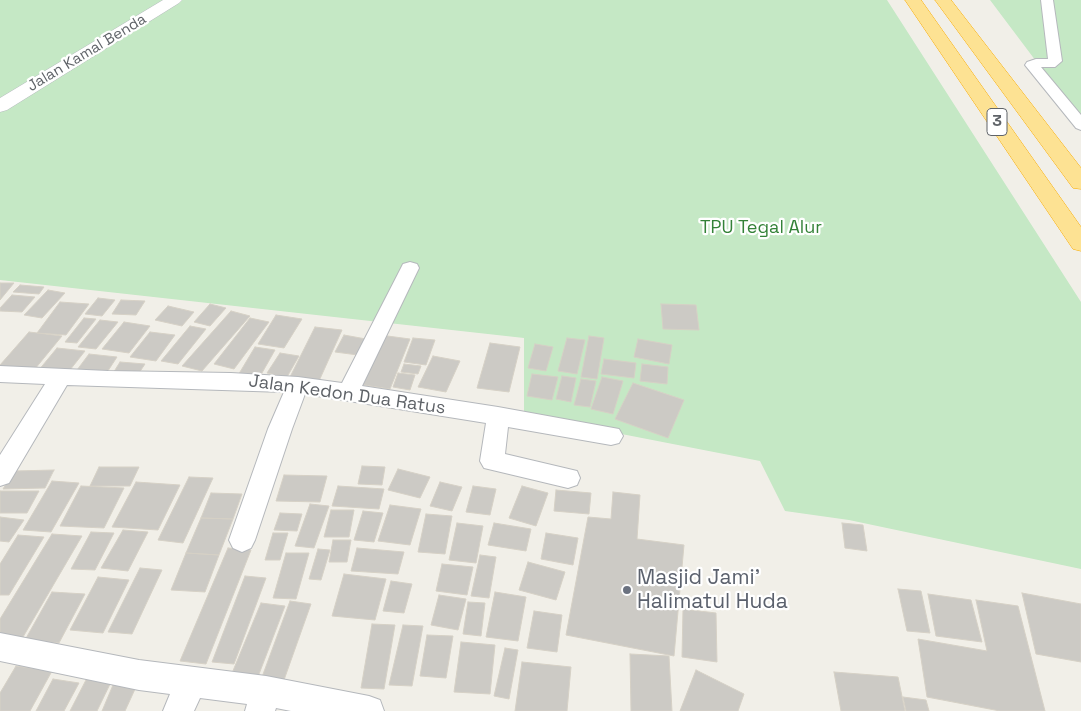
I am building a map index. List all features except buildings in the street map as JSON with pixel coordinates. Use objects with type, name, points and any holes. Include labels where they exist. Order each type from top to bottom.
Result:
[{"type":"highway","name":"3","points":[[913,0],[1081,244]]},
{"type":"highway","name":"3","points":[[943,0],[1081,183]]},
{"type":"main road","name":"Jalan Kamal Benda","points":[[0,106],[174,0]]},
{"type":"street","points":[[1047,0],[1055,61],[1050,64],[1036,63],[1032,65],[1081,125]]},
{"type":"street","points":[[348,393],[410,268]]},
{"type":"street","name":"Jalan Kedon Dua Ratus","points":[[0,374],[231,380],[298,385],[498,416],[611,436]]},
{"type":"street","points":[[0,476],[61,377]]},
{"type":"street","points":[[242,540],[280,429],[298,385]]},
{"type":"street","points":[[498,416],[492,461],[568,478]]},
{"type":"street","points":[[0,647],[139,675],[192,682],[263,701],[369,711]]},
{"type":"street","points":[[178,711],[192,682]]},
{"type":"green space","name":"TPU Tegal Alur","points":[[0,0],[887,0],[1081,302],[1081,569],[849,520],[785,511],[760,461],[524,415],[524,338],[0,280]]},
{"type":"green space","points":[[990,0],[1081,0],[1081,121]]},
{"type":"place","name":"Masjid Jami' Halimatul Huda","points":[[627,590]]}]
